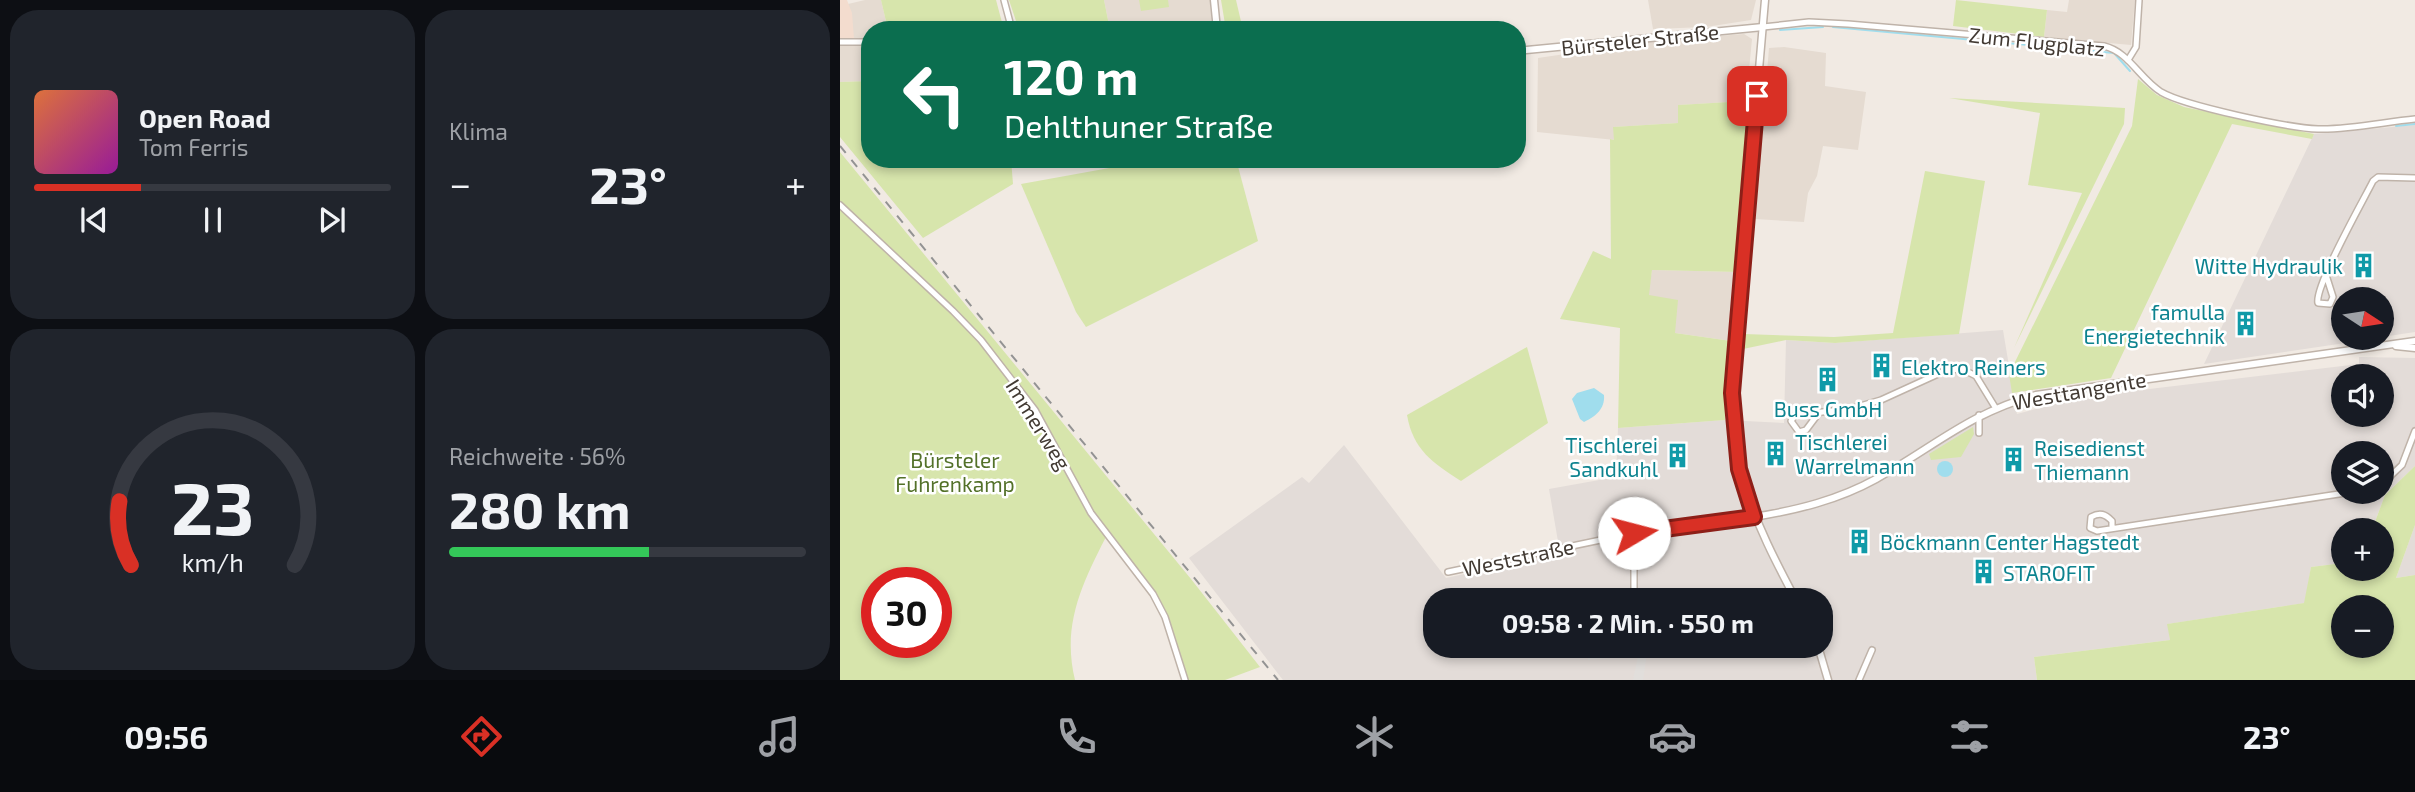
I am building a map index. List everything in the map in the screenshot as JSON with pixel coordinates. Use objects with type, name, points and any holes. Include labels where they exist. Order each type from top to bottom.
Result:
[{"type":"street","points":[[1004,0],[1010,21]]},
{"type":"street","points":[[1214,0],[1216,21]]},
{"type":"street","points":[[1765,0],[1732,393],[1739,469],[1754,517],[1790,588]]},
{"type":"street","points":[[2128,60],[2136,47],[2139,0]]},
{"type":"street","name":"Zum Flugplatz","points":[[1763,27],[1809,22],[1848,23],[2114,48],[2161,92],[2189,104],[2320,129],[2415,119]]},
{"type":"street","name":"Bürsteler Straße","points":[[1526,50],[1763,27]]},
{"type":"street","points":[[840,42],[861,42]]},
{"type":"street","points":[[2326,275],[2333,297],[2330,304],[2325,306],[2318,303],[2317,297],[2326,275],[2373,181],[2378,177],[2415,178]]},
{"type":"street","name":"Immerweg","points":[[840,205],[953,311],[1035,410],[1091,513],[1153,594],[1165,617],[1185,680]]},
{"type":"street","name":"Westtangente","points":[[2394,344],[2415,341]]},
{"type":"street","name":"Westtangente","points":[[2394,346],[2415,348]]},
{"type":"street","name":"Westtangente","points":[[1754,517],[1808,507],[1840,497],[1877,479],[1979,414],[1995,407],[2059,390],[2351,350]]},
{"type":"street","points":[[1818,414],[1806,430],[1799,432],[1793,428],[1791,421],[1795,415],[1818,414],[1881,400],[1949,369],[1964,370],[1976,376],[1995,407]]},
{"type":"street","points":[[1979,414],[1979,433]]},
{"type":"street","points":[[2394,473],[2402,465],[2412,447],[2415,431]]},
{"type":"street","points":[[2112,528],[2112,521],[2106,514],[2097,513],[2091,517],[2090,528],[2097,531],[2331,495]]},
{"type":"street","name":"Weststraße","points":[[1448,572],[1634,533],[1754,517]]},
{"type":"street","points":[[1634,533],[1634,588]]},
{"type":"street","points":[[1859,680],[1872,650]]},
{"type":"street","points":[[1822,658],[1828,680]]},
{"type":"shaded area","points":[[840,0],[847,0],[852,13],[854,39],[840,40]]},
{"type":"shaded area","points":[[881,0],[886,21],[861,21],[861,81],[840,82],[840,46],[854,46],[848,4]]},
{"type":"shaded area","points":[[1104,0],[1210,0],[1211,21],[1108,21]]},
{"type":"shaded area","points":[[1648,0],[1756,0],[1751,20],[1706,27],[1653,29]]},
{"type":"shaded area","points":[[2069,0],[2135,0],[2131,45],[2044,37],[2047,10],[2067,12]]},
{"type":"shaded area","points":[[1744,34],[1752,39],[1746,101],[1679,105],[1678,123],[1614,127],[1615,140],[1537,132],[1538,58],[1653,41]]},
{"type":"shaded area","points":[[1784,47],[1826,53],[1825,86],[1866,92],[1858,150],[1823,146],[1817,176],[1808,193],[1804,222],[1755,219],[1769,48]]},
{"type":"shaded area","points":[[2415,125],[2415,332],[2394,335],[2394,287],[2331,287],[2331,345],[2204,364],[2314,134]]},
{"type":"shaded area","points":[[1652,270],[1738,272],[1731,341],[1675,333],[1648,295]]},
{"type":"shaded area","points":[[2003,330],[2017,414],[2082,397],[2331,367],[2331,427],[2394,427],[2394,364],[2359,364],[2359,357],[2415,358],[2415,466],[2394,486],[2394,441],[2331,441],[2331,504],[2382,504],[2376,518],[2331,518],[2331,564],[2311,567],[2305,603],[2168,624],[2170,640],[2034,657],[2037,680],[1283,680],[1189,558],[1302,477],[1309,483],[1344,445],[1446,578],[1560,553],[1549,489],[1616,477],[1618,428],[1725,420],[1784,423],[1786,340],[1835,343]]},
{"type":"shaded area","points":[[2415,525],[2415,575],[2396,578]]},
{"type":"shaded area","points":[[1638,658],[1646,658],[1643,680],[1633,680]]},
{"type":"green space","points":[[881,0],[996,0],[1002,21],[886,21]]},
{"type":"green space","points":[[1009,0],[1104,0],[1108,21],[1016,21]]},
{"type":"green space","points":[[1139,0],[1168,0],[1169,7],[1141,11]]},
{"type":"green space","points":[[1221,0],[1236,0],[1241,21],[1224,21]]},
{"type":"green space","points":[[1956,0],[2047,10],[2044,37],[1953,26]]},
{"type":"green space","points":[[2138,79],[2157,95],[2184,107],[2314,134],[2312,139],[2232,124],[2111,378],[2012,393],[2009,374],[2132,126]]},
{"type":"green space","points":[[861,81],[861,163],[840,137],[840,82]]},
{"type":"green space","points":[[1949,98],[2125,108],[2124,124],[2014,348],[2082,193],[2028,185],[2040,113]]},
{"type":"green space","points":[[1746,101],[1751,119],[1738,272],[1652,270],[1649,295],[1678,300],[1675,333],[1731,341],[1725,420],[1618,428],[1620,328],[1560,319],[1593,251],[1611,259],[1610,139],[1614,140],[1613,127],[1678,123],[1678,105]]},
{"type":"green space","name":"Bürsteler Fuhrenkamp","points":[[840,152],[1191,579],[1260,667],[1225,680],[1188,680],[1167,616],[1156,594],[1109,531],[1077,602],[1071,640],[1075,680],[840,680]]},
{"type":"green space","points":[[865,168],[1012,168],[1013,184],[923,238]]},
{"type":"green space","points":[[1109,168],[1238,168],[1258,241],[1086,327],[1076,312],[1021,184]]},
{"type":"green space","points":[[1925,171],[1985,181],[1959,334],[1835,343],[1786,340],[1743,349],[1744,334],[1834,337],[1893,333]]},
{"type":"green space","points":[[1527,347],[1548,423],[1461,481],[1419,447],[1407,415]]},
{"type":"green space","points":[[1973,427],[1974,434],[1961,457],[1931,460],[1929,454]]},
{"type":"green space","points":[[2415,466],[2415,525],[2396,578],[2415,575],[2415,680],[2037,680],[2034,657],[2170,640],[2167,624],[2304,603],[2311,567],[2331,564],[2331,581],[2394,581],[2394,518],[2376,518],[2382,504],[2394,504],[2394,486]]},
{"type":"water","points":[[1594,388],[1604,395],[1603,404],[1596,415],[1584,422],[1580,419],[1572,399],[1577,393]]},
{"type":"water","points":[[1945,461],[1951,463],[1951,475],[1945,477],[1939,475],[1937,469],[1939,463]]},
{"type":"waterway","points":[[1780,30],[1823,27]]},
{"type":"waterway","points":[[1833,27],[2114,53],[2130,71]]},
{"type":"waterway","points":[[2161,94],[2191,106]]},
{"type":"waterway","points":[[2396,126],[2415,124]]},
{"type":"railway","points":[[840,146],[1278,680]]},
{"type":"place","name":"Witte Hydraulik","points":[[2363,265]]},
{"type":"place","name":"famulla Energietechnik","points":[[2245,323]]},
{"type":"place","name":"Elektro Reiners","points":[[1881,366]]},
{"type":"place","name":"Buss GmbH","points":[[1828,379]]},
{"type":"place","name":"Tischlerei Warrelmann","points":[[1775,453]]},
{"type":"place","name":"Tischlerei Sandkuhl","points":[[1678,456]]},
{"type":"place","name":"Reisedienst Thiemann","points":[[2014,459]]},
{"type":"place","name":"Böckmann Center Hagstedt","points":[[1860,541]]},
{"type":"place","name":"STAROFIT","points":[[1983,572]]},
{"type":"route","points":[[1634,533],[1754,517],[1739,469],[1732,416],[1732,393],[1757,96]]}]
